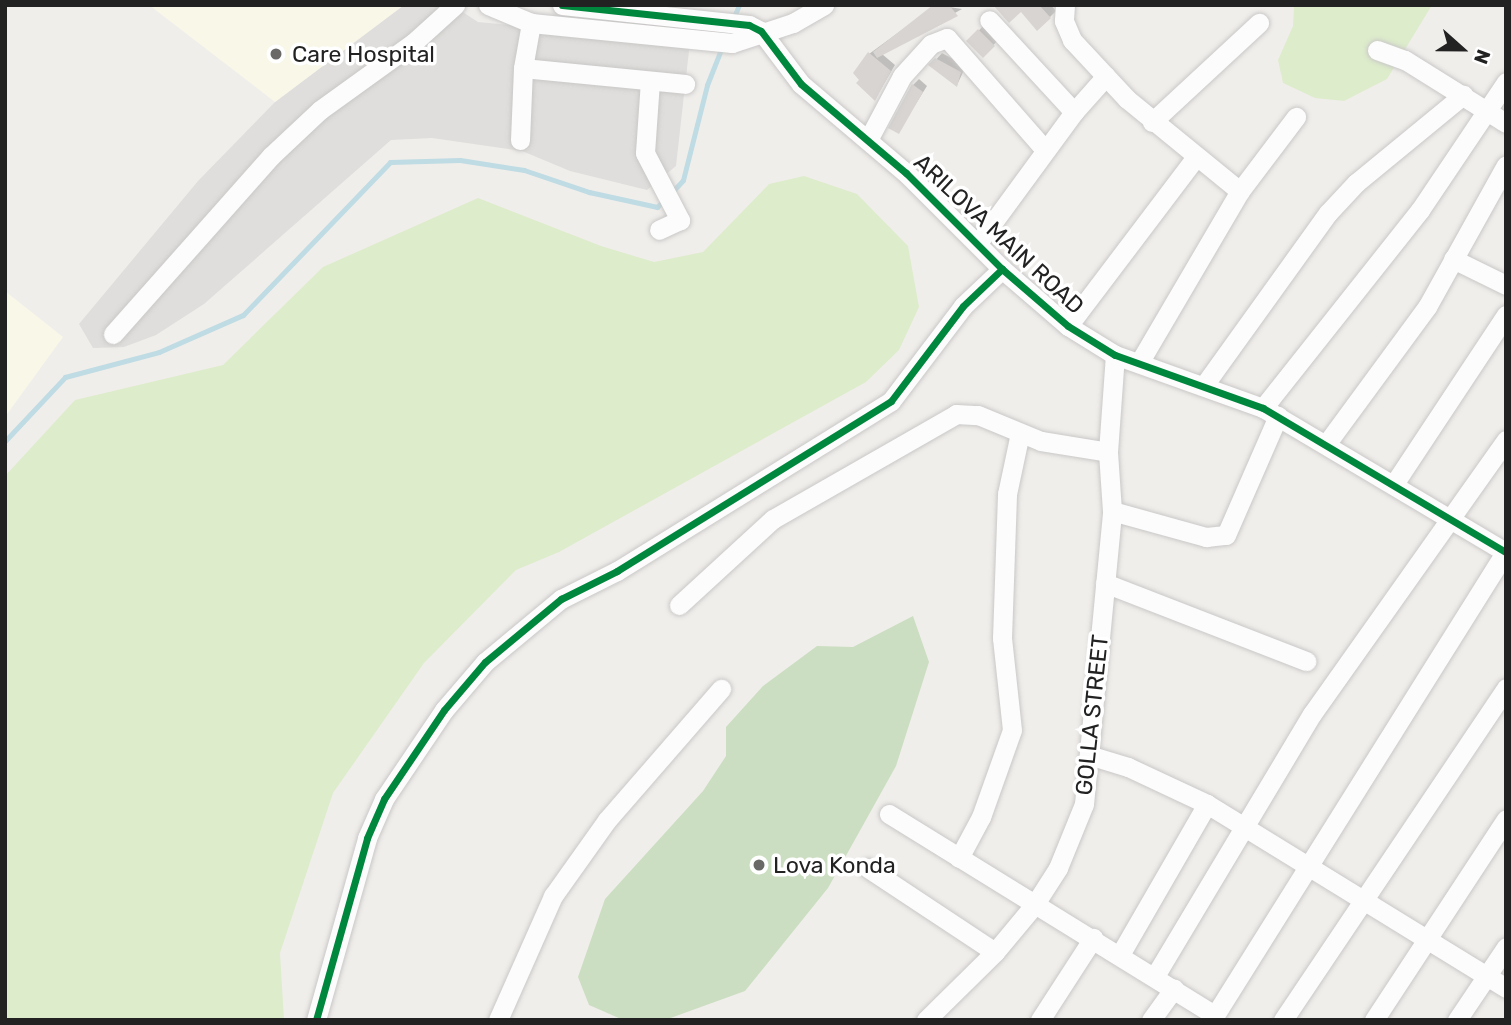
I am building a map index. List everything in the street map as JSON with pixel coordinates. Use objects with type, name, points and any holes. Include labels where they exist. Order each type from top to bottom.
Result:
[{"type":"street","points":[[113,334],[271,156],[320,110],[413,43],[455,5]]},
{"type":"street","points":[[488,5],[531,23],[761,31],[777,29],[816,8]]},
{"type":"street","points":[[562,5],[724,29]]},
{"type":"street","points":[[1065,5],[1064,21],[1072,40],[1152,122],[1240,191]]},
{"type":"street","points":[[989,20],[1074,112]]},
{"type":"street","points":[[520,140],[523,68],[531,23]]},
{"type":"street","points":[[1152,122],[1259,23]]},
{"type":"street","points":[[724,29],[732,43],[761,31]]},
{"type":"street","name":"ARILOVA MAIN ROAD","points":[[761,31],[801,84],[868,140],[978,243],[1002,270],[1068,326],[1115,355],[1205,384],[1271,412],[1506,552]]},
{"type":"street","points":[[868,140],[902,76],[931,44],[947,38],[1045,150]]},
{"type":"street","points":[[1377,50],[1463,95],[1498,117]]},
{"type":"street","points":[[523,68],[685,84]]},
{"type":"street","points":[[978,243],[1074,112],[1106,76]]},
{"type":"street","points":[[650,81],[645,153],[661,187],[678,214],[677,224],[659,230]]},
{"type":"street","points":[[1112,511],[1206,537],[1226,535],[1271,412],[1420,210],[1498,117],[1506,82]]},
{"type":"street","points":[[1205,384],[1328,213],[1356,183],[1463,95]]},
{"type":"street","points":[[1139,363],[1240,191],[1296,117]]},
{"type":"street","points":[[1068,326],[1196,158]]},
{"type":"street","points":[[1327,443],[1427,307],[1506,165]]},
{"type":"street","points":[[1452,259],[1506,285]]},
{"type":"street","points":[[316,1020],[367,838],[384,799],[443,710],[485,662],[561,600],[661,544],[891,401],[904,389],[963,306],[1002,270]]},
{"type":"street","points":[[1394,484],[1506,315]]},
{"type":"street","name":"GOLLA STREET","points":[[926,1020],[995,952],[1035,904],[1075,833],[1091,756],[1112,511],[1108,452],[1115,355]]},
{"type":"street","points":[[679,605],[773,519],[943,420],[968,412],[1020,433],[1066,447],[1108,452]]},
{"type":"street","points":[[960,858],[981,817],[1012,730],[1002,638],[1007,494],[1020,433]]},
{"type":"street","points":[[1155,976],[1241,827],[1312,714],[1506,440]]},
{"type":"street","points":[[889,814],[1035,904],[1121,953],[1213,1017],[1506,552]]},
{"type":"street","points":[[1105,583],[1306,661]]},
{"type":"street","points":[[1283,1020],[1506,688]]},
{"type":"street","points":[[498,1020],[553,896],[607,820],[720,689]]},
{"type":"street","points":[[1091,756],[1128,767],[1207,804],[1306,869],[1506,988]]},
{"type":"street","points":[[1121,953],[1207,804]]},
{"type":"street","points":[[1374,1020],[1506,819]]},
{"type":"street","points":[[868,868],[995,952]]},
{"type":"street","points":[[1040,1020],[1093,938]]},
{"type":"street","points":[[1457,1020],[1506,947]]},
{"type":"street","points":[[1151,1020],[1174,988]]},
{"type":"shaded area","name":"Care Hospital","points":[[149,5],[404,5],[275,102]]},
{"type":"shaded area","points":[[404,5],[452,5],[478,22],[690,42],[676,166],[647,190],[570,171],[522,151],[432,138],[391,140],[204,304],[156,335],[124,347],[93,348],[79,324],[198,181],[275,102]]},
{"type":"shaded area","points":[[5,291],[63,337],[5,417]]},
{"type":"green space","points":[[1294,5],[1432,5],[1387,79],[1344,101],[1315,98],[1283,83],[1278,60],[1293,26]]},
{"type":"green space","points":[[804,176],[857,194],[908,246],[919,307],[899,350],[866,382],[559,552],[516,570],[424,663],[333,793],[280,953],[284,1020],[5,1020],[5,476],[75,400],[223,365],[323,267],[478,198],[601,246],[654,262],[703,252],[769,184]]},
{"type":"green space","points":[[913,616],[929,662],[896,766],[828,888],[745,991],[665,1020],[621,1019],[589,1005],[578,977],[605,899],[703,791],[726,756],[726,727],[763,686],[817,646],[853,647]]},
{"type":"building","points":[[933,5],[949,5],[958,16],[877,58],[873,52]]},
{"type":"building","points":[[993,5],[1039,5],[1051,18],[1037,31],[1021,12],[1009,23]]},
{"type":"building","points":[[978,29],[995,46],[983,58],[966,41]]},
{"type":"building","points":[[868,52],[891,71],[875,101],[856,83],[859,80],[853,73]]},
{"type":"building","points":[[935,58],[961,72],[957,87],[928,65]]},
{"type":"building","points":[[912,84],[923,92],[899,134],[888,128]]},
{"type":"waterway","points":[[733,19],[739,5]]},
{"type":"waterway","points":[[672,192],[683,180],[707,85],[722,47]]},
{"type":"waterway","points":[[5,441],[65,377],[159,352],[243,315],[390,162],[460,160],[524,170],[589,192],[657,207],[665,199]]},
{"type":"cycle path","points":[[562,5],[749,25],[761,31],[801,84],[906,173],[1002,269],[1068,326],[1115,355],[1263,408],[1506,552]]},
{"type":"cycle path","points":[[316,1020],[367,838],[384,799],[444,710],[485,662],[561,599],[617,571],[891,401],[963,306],[1002,269]]},
{"type":"place","name":"Care Hospital","points":[[276,54]]},
{"type":"place","name":"Lova Konda","points":[[759,865]]}]
